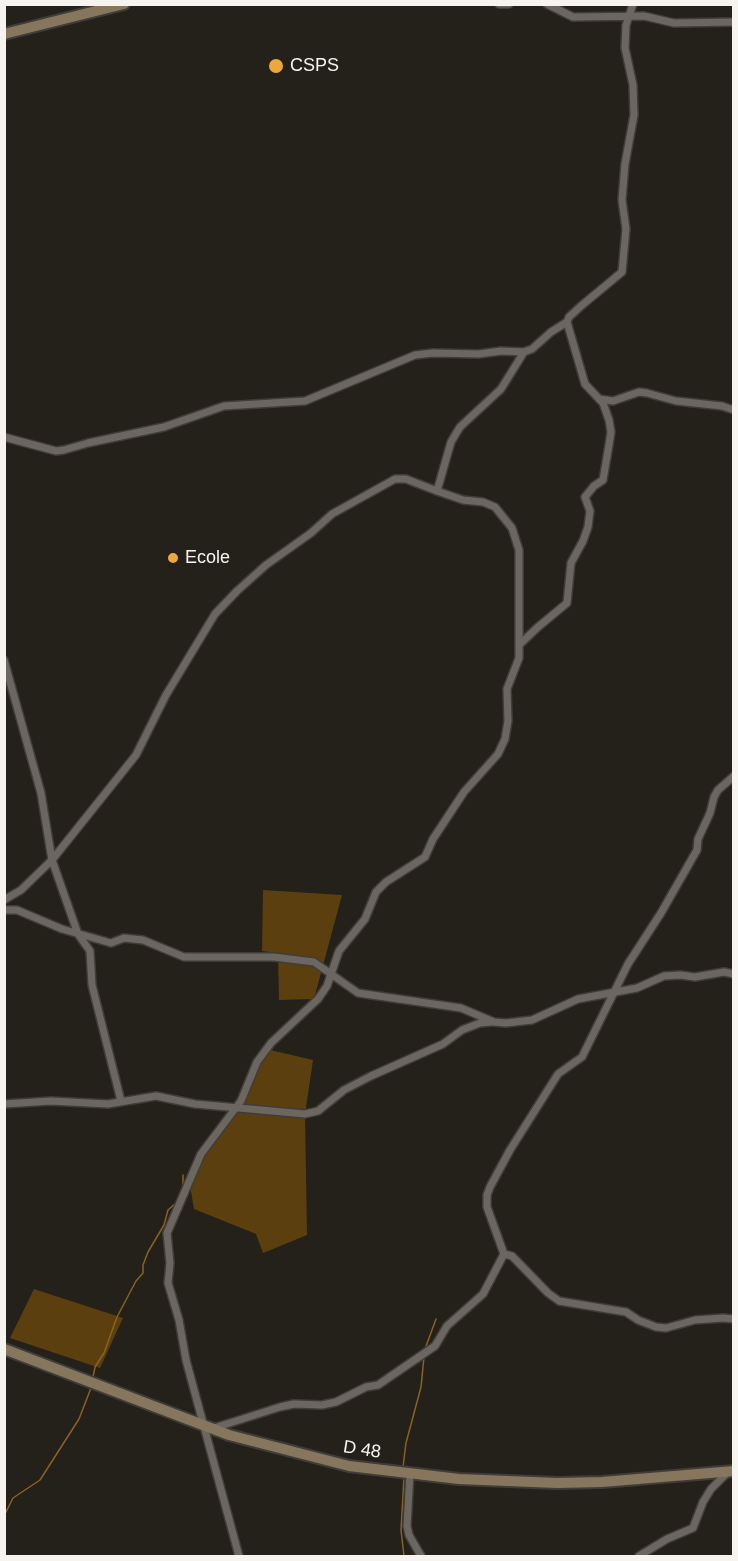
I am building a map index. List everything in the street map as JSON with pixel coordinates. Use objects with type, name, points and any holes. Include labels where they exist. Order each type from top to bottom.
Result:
[{"type":"street","points":[[4,34],[124,4]]},
{"type":"street","points":[[499,4],[509,4]]},
{"type":"street","points":[[547,4],[573,17],[644,16],[674,23],[734,22]]},
{"type":"street","points":[[4,437],[56,451],[64,450],[88,442],[164,428],[224,406],[305,401],[415,355],[524,352],[532,349],[551,332],[567,322],[569,317],[622,272],[626,229],[622,200],[625,164],[634,115],[633,85],[625,48],[626,25],[633,4]]},
{"type":"street","points":[[519,645],[567,603],[571,563],[588,526],[590,510],[585,497],[594,486],[603,480],[611,432],[603,404],[585,384],[580,373],[567,322]]},
{"type":"street","points":[[437,491],[451,442],[460,427],[501,389],[524,352]]},
{"type":"street","points":[[597,399],[613,401],[639,392],[676,401],[722,406],[734,410]]},
{"type":"street","points":[[4,900],[21,890],[52,860],[136,755],[166,695],[215,614],[266,565],[311,533],[332,514],[395,479],[406,479],[463,500],[483,502],[495,507],[512,528],[521,558],[519,658],[507,689],[508,721],[505,739],[498,754],[464,792],[433,839],[425,857],[386,882],[376,892],[365,919],[339,951],[327,986],[318,999],[271,1043],[257,1062],[236,1107],[201,1154],[167,1233],[170,1263],[168,1283],[186,1360],[209,1427],[239,1557]]},
{"type":"street","points":[[4,660],[41,793],[52,860],[78,934],[90,951],[92,985],[121,1101]]},
{"type":"street","points":[[209,1427],[287,1405],[322,1405],[336,1402],[353,1392],[378,1385],[435,1346],[447,1326],[483,1294],[504,1254],[488,1207],[490,1187],[510,1150],[558,1074],[582,1057],[628,964],[661,913],[697,850],[698,839],[710,813],[714,797],[718,790],[734,776]]},
{"type":"street","points":[[4,910],[17,910],[62,929],[111,943],[124,938],[143,940],[184,957],[274,957],[314,962],[358,993],[461,1008],[494,1022]]},
{"type":"street","points":[[4,1104],[51,1101],[108,1104],[156,1096],[195,1104],[305,1114],[318,1111],[344,1090],[443,1044],[462,1030],[480,1023],[532,1020],[578,999],[637,988],[664,976],[695,977],[724,972],[734,974]]},
{"type":"street","points":[[504,1254],[512,1256],[548,1293],[559,1301],[626,1312],[638,1320],[666,1329],[695,1320],[734,1319]]},
{"type":"street","name":"D 48","points":[[4,1348],[209,1427],[334,1463],[498,1482],[579,1483],[730,1472]]},
{"type":"street","points":[[639,1557],[666,1539],[693,1528],[703,1502],[711,1490],[730,1472]]},
{"type":"street","points":[[410,1473],[407,1526],[409,1536],[421,1557]]},
{"type":"shaded area","points":[[263,890],[342,895],[314,999],[279,1000],[278,953],[262,951]]},
{"type":"shaded area","points":[[266,1049],[313,1060],[305,1114],[307,1235],[263,1253],[256,1234],[194,1209],[189,1180],[201,1154],[241,1101]]},
{"type":"shaded area","points":[[34,1289],[123,1318],[100,1368],[10,1338]]},
{"type":"waterway","points":[[183,1175],[183,1185]]},
{"type":"waterway","points":[[93,1377],[95,1367],[104,1353],[117,1317],[136,1281],[143,1273],[143,1265],[148,1252],[164,1225],[168,1210],[176,1203]]},
{"type":"waterway","points":[[425,1349],[436,1319]]},
{"type":"waterway","points":[[403,1467],[406,1443],[421,1387],[424,1357]]},
{"type":"waterway","points":[[4,1516],[13,1498],[40,1480],[79,1419],[91,1388]]},
{"type":"waterway","points":[[404,1477],[401,1530],[404,1556]]},
{"type":"place","name":"CSPS","points":[[276,66]]},
{"type":"place","name":"Ecole","points":[[173,558]]}]
